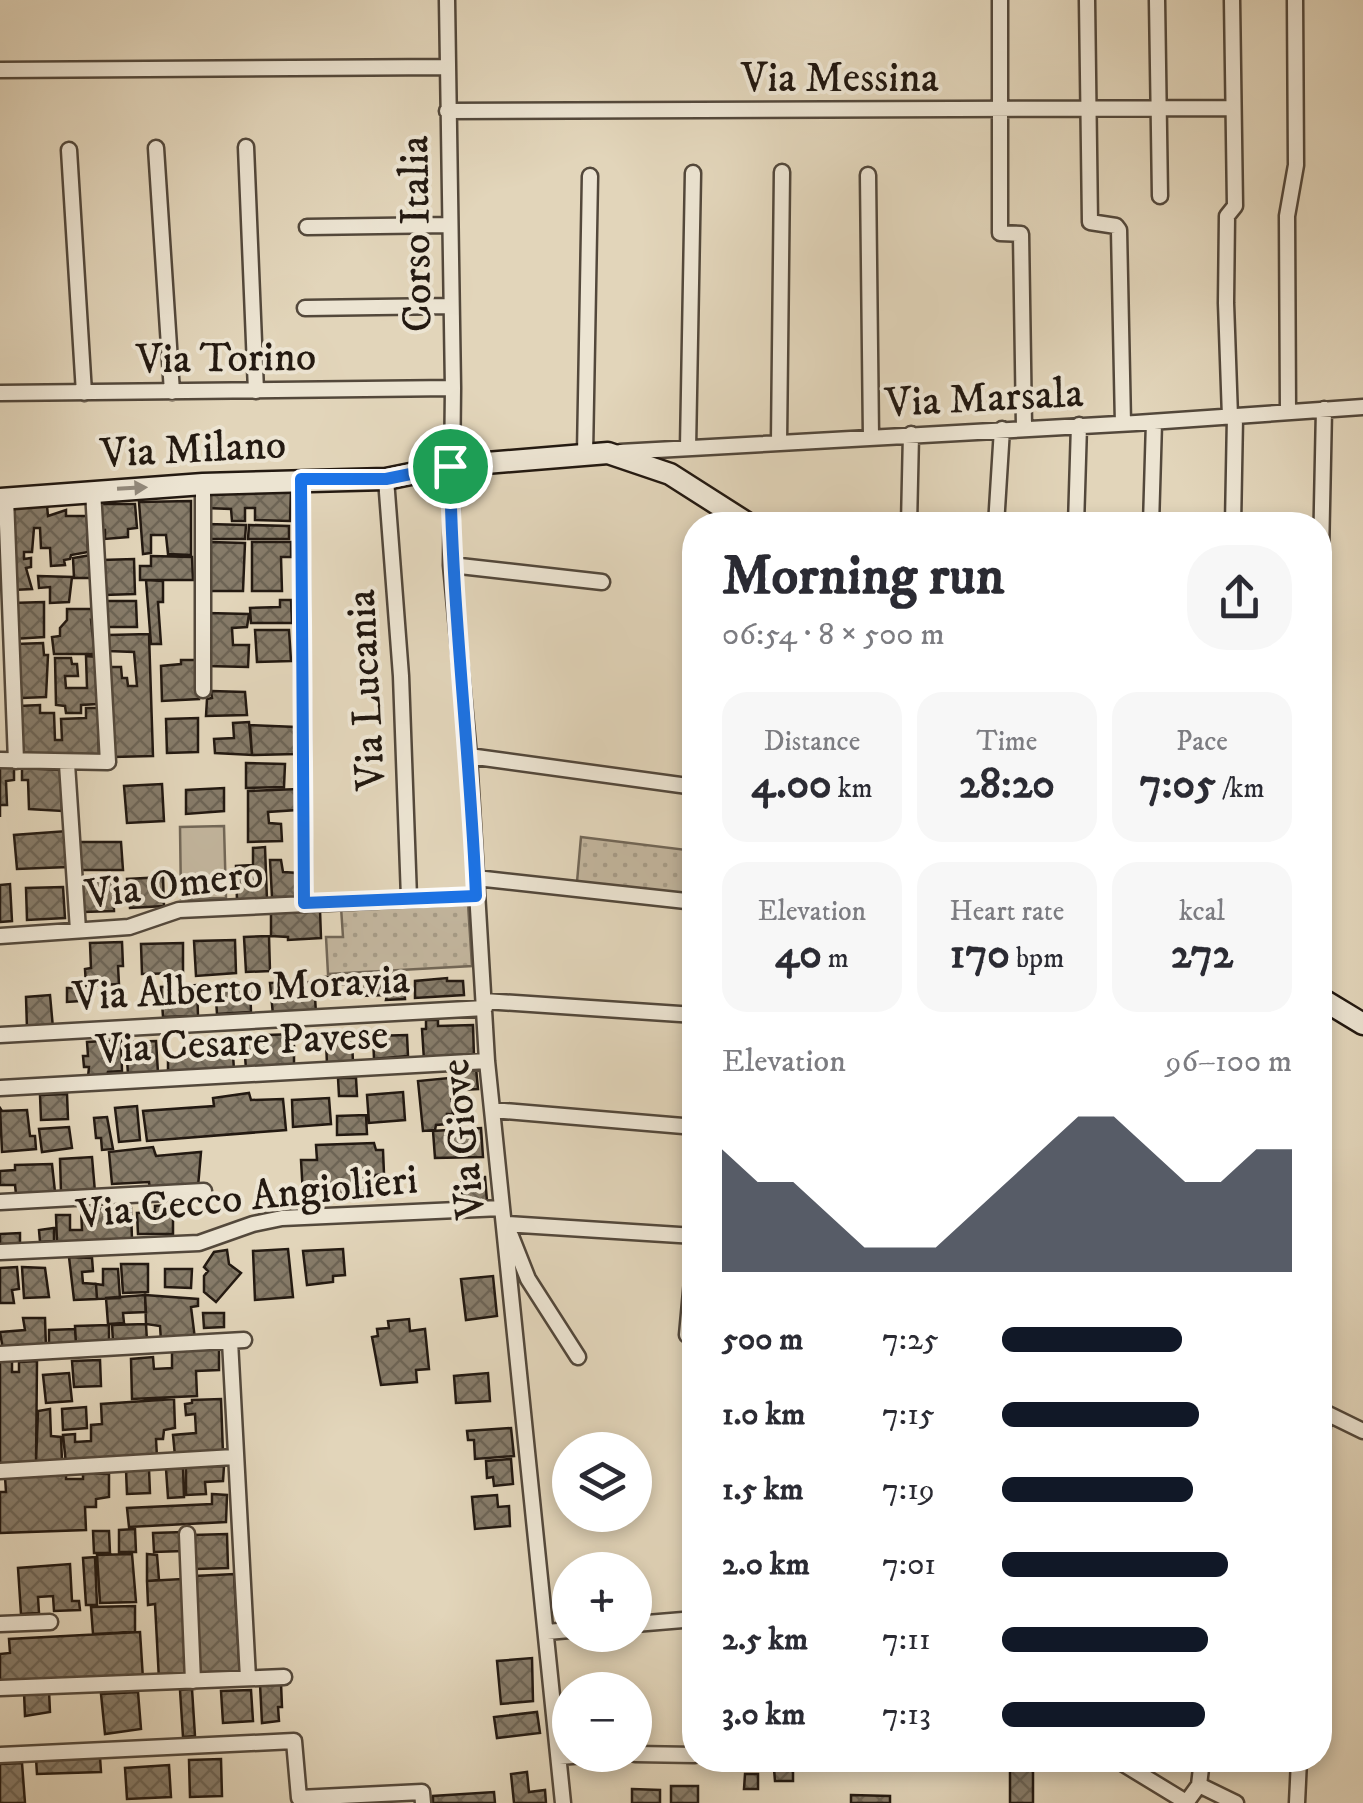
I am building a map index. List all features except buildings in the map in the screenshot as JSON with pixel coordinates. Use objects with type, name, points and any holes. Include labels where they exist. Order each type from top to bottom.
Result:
[{"type":"street","name":"Corso Italia","points":[[446,0],[450,466]]},
{"type":"street","points":[[1000,0],[1000,234],[1021,234],[1024,427]]},
{"type":"street","points":[[1086,0],[1090,222],[1116,226],[1119,230],[1124,424]]},
{"type":"street","points":[[1157,0],[1160,196]]},
{"type":"street","points":[[1232,0],[1235,206],[1228,216],[1226,286],[1233,512]]},
{"type":"street","points":[[1288,411],[1287,216],[1296,165],[1295,0]]},
{"type":"street","points":[[0,70],[448,67]]},
{"type":"street","name":"Via Messina","points":[[448,111],[1232,108]]},
{"type":"street","points":[[156,148],[172,392]]},
{"type":"street","points":[[246,148],[256,391]]},
{"type":"street","points":[[69,150],[84,393]]},
{"type":"street","points":[[780,442],[782,172]]},
{"type":"street","points":[[688,448],[693,173]]},
{"type":"street","points":[[868,175],[872,437]]},
{"type":"street","points":[[585,454],[590,176]]},
{"type":"street","points":[[307,227],[450,225]]},
{"type":"street","points":[[305,308],[449,306]]},
{"type":"street","name":"Via Torino","points":[[0,394],[452,388]]},
{"type":"street","name":"Via Marsala","points":[[608,453],[1363,407]]},
{"type":"street","points":[[1322,512],[1324,409]]},
{"type":"street","points":[[1151,512],[1154,422]]},
{"type":"street","points":[[1076,512],[1079,426]]},
{"type":"street","points":[[997,512],[1002,429]]},
{"type":"street","points":[[908,512],[911,434]]},
{"type":"street","points":[[608,453],[670,474],[729,512]]},
{"type":"street","name":"Via Milano","points":[[3,498],[301,479],[386,479],[450,466],[608,453]]},
{"type":"street","name":"Via Giove","points":[[450,466],[452,566],[469,756],[487,1061],[501,1208],[506,1224],[508,1296],[552,1684]]},
{"type":"street","points":[[301,479],[304,903]]},
{"type":"street","name":"Via Lucania","points":[[386,479],[400,676],[409,898]]},
{"type":"street","points":[[203,484],[203,690]]},
{"type":"street","points":[[0,760],[108,762],[93,490]]},
{"type":"street","points":[[3,498],[16,760]]},
{"type":"street","points":[[452,566],[602,582]]},
{"type":"street","points":[[469,756],[682,785]]},
{"type":"street","points":[[67,764],[78,930]]},
{"type":"street","points":[[476,878],[682,901]]},
{"type":"street","name":"Via Omero","points":[[0,936],[128,927],[179,910],[476,896]]},
{"type":"street","name":"Via Alberto Moravia","points":[[0,1034],[485,1004],[682,1014]]},
{"type":"street","points":[[1332,1005],[1363,1024]]},
{"type":"street","name":"Via Cesare Pavese","points":[[0,1088],[487,1061]]},
{"type":"street","points":[[492,1110],[682,1127]]},
{"type":"street","points":[[0,1202],[204,1191]]},
{"type":"street","name":"Via Cecco Angiolieri","points":[[0,1252],[199,1243],[282,1218],[501,1208]]},
{"type":"street","points":[[578,1357],[528,1278],[506,1224],[682,1235]]},
{"type":"street","points":[[0,1354],[237,1340],[234,1456],[248,1678]]},
{"type":"street","points":[[1332,1416],[1363,1430]]},
{"type":"street","points":[[0,1471],[234,1456]]},
{"type":"street","points":[[187,1534],[194,1681]]},
{"type":"street","points":[[652,1622],[682,1619]]},
{"type":"street","points":[[0,1624],[50,1622]]},
{"type":"street","points":[[547,1632],[552,1632]]},
{"type":"street","points":[[0,1688],[284,1677]]},
{"type":"street","points":[[0,1755],[294,1741],[298,1798],[422,1792],[424,1803]]},
{"type":"street","points":[[652,1754],[682,1754]]},
{"type":"street","name":"Via Giove","points":[[560,1772],[563,1803]]},
{"type":"street","points":[[1137,1772],[1186,1802],[1199,1785],[1201,1772]]},
{"type":"street","points":[[1297,1803],[1298,1772]]},
{"type":"street","points":[[1199,1785],[1236,1803]]},
{"type":"shaded area","points":[[224,826],[226,898],[181,899],[180,827]]},
{"type":"shaded area","points":[[581,837],[682,849],[682,896],[577,882]]},
{"type":"shaded area","points":[[468,904],[472,966],[328,974],[326,937],[343,937],[341,907]]},
{"type":"route","points":[[450,466],[452,566],[469,756],[476,896],[304,903],[301,479],[386,479],[450,466]]}]
